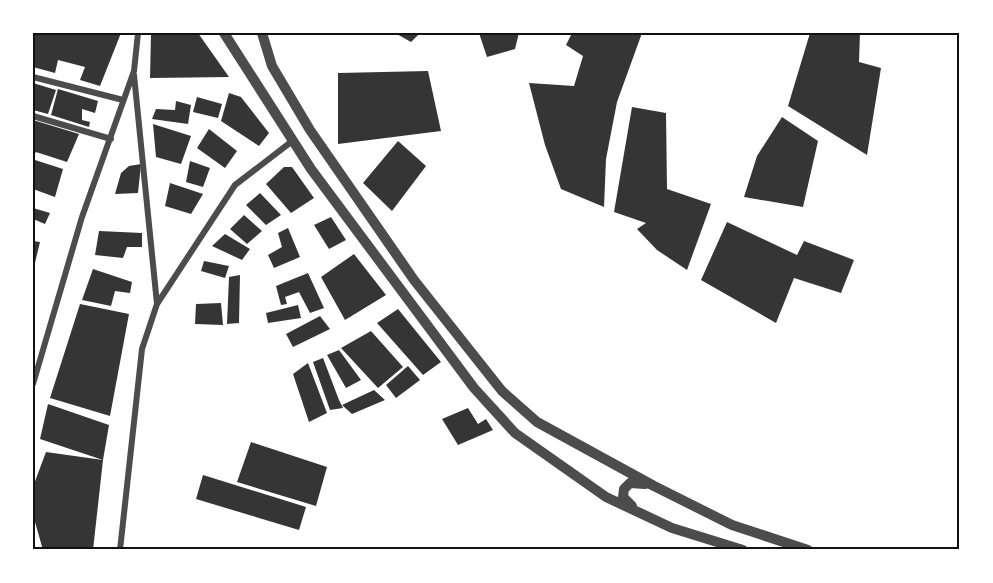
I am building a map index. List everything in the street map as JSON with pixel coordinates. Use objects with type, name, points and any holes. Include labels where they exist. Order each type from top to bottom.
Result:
[{"type":"street","points":[[138,33],[134,71],[157,304]]},
{"type":"street","points":[[224,33],[291,142],[443,348],[474,388],[514,433],[606,497],[672,528],[742,550]]},
{"type":"street","points":[[262,33],[272,66],[310,130],[414,280],[502,391],[537,422],[654,486],[732,525],[808,550]]},
{"type":"street","points":[[33,384],[34,374],[82,217],[134,71]]},
{"type":"street","points":[[33,77],[123,100]]},
{"type":"street","points":[[33,116],[111,139]]},
{"type":"street","points":[[120,550],[142,350],[157,304],[234,185],[291,142]]},
{"type":"street","points":[[639,513],[623,497],[624,489],[630,483],[654,486]]},
{"type":"building","points":[[33,33],[121,33],[100,86],[80,80],[85,67],[58,60],[55,73],[33,67]]},
{"type":"building","points":[[151,33],[198,33],[229,77],[150,78]]},
{"type":"building","points":[[395,33],[420,33],[411,42]]},
{"type":"building","points":[[479,33],[519,33],[515,49],[487,57]]},
{"type":"building","points":[[572,33],[642,33],[617,102],[606,159],[604,207],[561,189],[545,145],[529,83],[574,86],[583,56],[566,45]]},
{"type":"building","points":[[810,33],[860,33],[859,62],[881,68],[867,155],[788,106]]},
{"type":"building","points":[[428,71],[441,131],[338,144],[338,73]]},
{"type":"building","points":[[33,83],[56,90],[48,114],[33,110]]},
{"type":"building","points":[[58,89],[98,101],[95,113],[82,109],[82,120],[90,122],[89,127],[51,115]]},
{"type":"building","points":[[229,93],[241,97],[269,133],[259,146],[221,121]]},
{"type":"building","points":[[197,97],[222,104],[218,118],[193,112]]},
{"type":"building","points":[[176,101],[191,105],[188,124],[152,119],[156,109],[175,110]]},
{"type":"building","points":[[632,107],[666,113],[667,189],[711,204],[687,270],[657,250],[637,229],[646,223],[614,212]]},
{"type":"building","points":[[782,117],[818,141],[803,207],[744,197],[757,156]]},
{"type":"building","points":[[33,120],[79,134],[67,162],[36,152],[33,156]]},
{"type":"building","points":[[153,124],[191,136],[181,164],[156,157]]},
{"type":"building","points":[[209,129],[237,151],[225,168],[197,148]]},
{"type":"building","points":[[398,141],[426,166],[392,211],[363,183]]},
{"type":"building","points":[[35,160],[63,169],[55,197],[33,189]]},
{"type":"building","points":[[190,161],[210,168],[203,187],[186,182]]},
{"type":"building","points":[[141,164],[138,193],[115,194],[121,173],[129,166]]},
{"type":"building","points":[[284,167],[292,167],[314,198],[291,213],[266,184]]},
{"type":"building","points":[[170,183],[203,194],[191,214],[165,206]]},
{"type":"building","points":[[260,193],[281,215],[266,225],[246,205]]},
{"type":"building","points":[[33,208],[50,213],[45,224],[33,219]]},
{"type":"building","points":[[244,215],[262,231],[247,244],[230,229]]},
{"type":"building","points":[[331,217],[346,240],[329,249],[314,225]]},
{"type":"building","points":[[727,222],[797,255],[804,241],[854,260],[841,293],[794,278],[776,323],[701,280]]},
{"type":"building","points":[[288,228],[300,257],[274,268],[268,255],[282,247],[278,233]]},
{"type":"building","points":[[99,231],[142,233],[142,247],[127,247],[123,258],[95,255]]},
{"type":"building","points":[[225,234],[250,249],[242,260],[212,246]]},
{"type":"building","points":[[33,241],[40,242],[34,267],[33,267]]},
{"type":"building","points":[[354,254],[386,295],[345,320],[321,277]]},
{"type":"building","points":[[204,261],[229,266],[225,278],[201,271]]},
{"type":"building","points":[[93,269],[132,282],[130,293],[115,291],[111,306],[82,300]]},
{"type":"building","points":[[308,273],[324,308],[310,313],[299,292],[285,297],[287,304],[281,305],[276,286]]},
{"type":"building","points":[[240,275],[239,323],[227,324],[229,277]]},
{"type":"building","points":[[221,303],[223,325],[195,324],[196,304]]},
{"type":"building","points":[[80,304],[129,314],[110,416],[50,398]]},
{"type":"building","points":[[298,305],[301,318],[268,323],[266,313]]},
{"type":"building","points":[[398,309],[441,362],[423,375],[377,323]]},
{"type":"building","points":[[320,316],[330,329],[293,347],[286,334]]},
{"type":"building","points":[[371,331],[403,367],[378,388],[341,348]]},
{"type":"building","points":[[339,350],[361,380],[346,388],[327,355]]},
{"type":"building","points":[[323,358],[343,408],[330,410],[313,362]]},
{"type":"building","points":[[308,363],[327,413],[309,422],[293,374]]},
{"type":"building","points":[[408,366],[420,380],[396,398],[386,385]]},
{"type":"building","points":[[374,390],[385,400],[352,414],[342,405]]},
{"type":"building","points":[[48,404],[109,425],[103,460],[40,439]]},
{"type":"building","points":[[468,408],[478,424],[486,419],[493,430],[458,445],[442,419]]},
{"type":"building","points":[[251,442],[327,467],[316,506],[237,482]]},
{"type":"building","points":[[46,452],[103,460],[93,550],[43,550],[35,522],[34,484]]},
{"type":"building","points":[[203,475],[306,507],[299,530],[196,499]]}]
